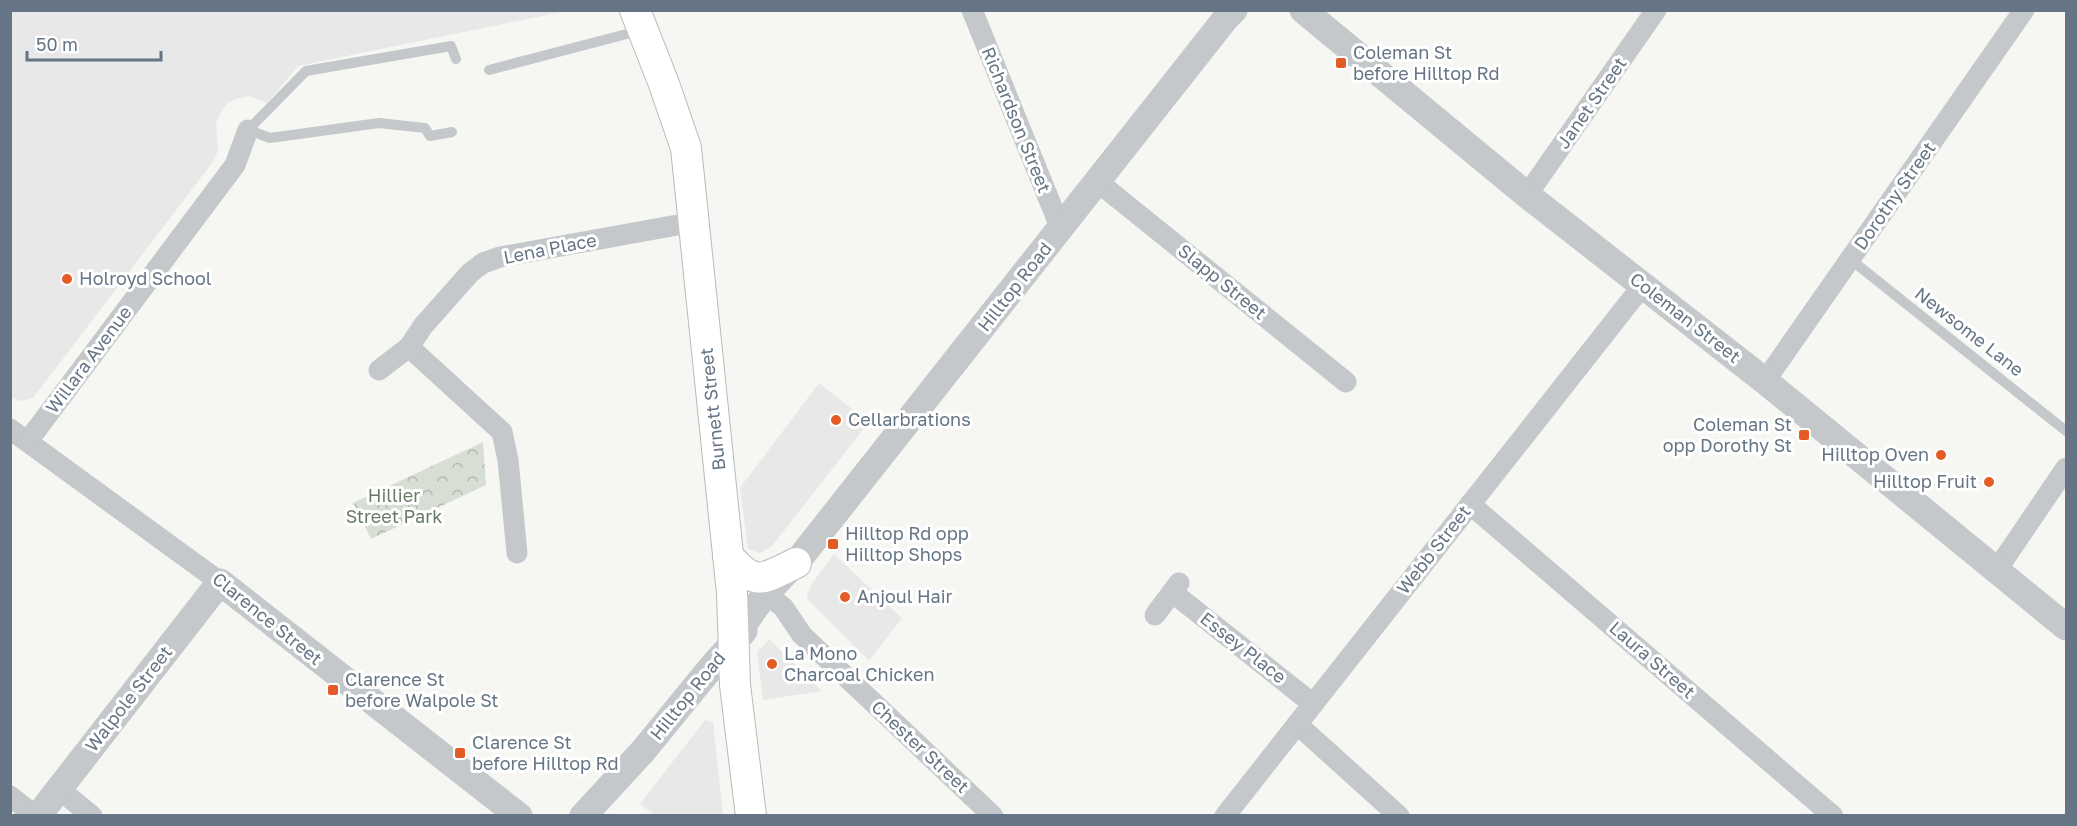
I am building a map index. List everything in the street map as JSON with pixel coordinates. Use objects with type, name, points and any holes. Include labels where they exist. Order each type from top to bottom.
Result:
[{"type":"main road","name":"Burnett Street","points":[[638,20],[664,84],[686,148],[728,556],[735,685],[751,816]]},
{"type":"main road","points":[[728,556],[741,571],[756,578],[765,577],[795,563]]},
{"type":"street","name":"Richardson Street","points":[[972,10],[1061,229]]},
{"type":"street","name":"Hilltop Road","points":[[734,641],[754,608],[772,585],[795,563],[1234,10]]},
{"type":"street","name":"Coleman Street","points":[[1303,10],[1527,195],[1765,381],[2067,627]]},
{"type":"street","name":"Janet Street","points":[[1527,195],[1656,10]]},
{"type":"street","name":"Dorothy Street","points":[[1765,381],[2024,10]]},
{"type":"street","name":"Willara Avenue","points":[[28,441],[235,165],[248,130]]},
{"type":"street","name":"Slapp Street","points":[[1098,182],[1346,381]]},
{"type":"street","name":"Lena Place","points":[[379,370],[409,347],[423,326],[470,273],[483,263],[500,257],[694,222]]},
{"type":"street","name":"Webb Street","points":[[1225,816],[1643,285]]},
{"type":"street","points":[[409,347],[502,432],[508,460],[517,553]]},
{"type":"street","name":"Clarence Street","points":[[10,429],[220,582],[517,815]]},
{"type":"street","points":[[1996,571],[2067,468]]},
{"type":"street","name":"Laura Street","points":[[1470,504],[1833,816]]},
{"type":"street","name":"Hilltop Road","points":[[583,816],[643,751],[734,641],[761,616],[788,584],[795,563]]},
{"type":"street","name":"Walpole Street","points":[[37,816],[220,582]]},
{"type":"street","name":"Essey Place","points":[[1155,615],[1176,588],[1313,704]]},
{"type":"street","name":"Chester Street","points":[[774,600],[783,607],[802,635],[993,816]]},
{"type":"street","points":[[1297,724],[1399,816]]},
{"type":"street","name":"Hilltop Road","points":[[601,816],[643,751]]},
{"type":"street","points":[[59,789],[93,816]]},
{"type":"street","points":[[10,796],[37,816]]},
{"type":"lane","points":[[489,70],[638,20]]},
{"type":"lane","points":[[452,132],[430,136],[425,129],[379,123],[270,138],[248,130],[306,71],[452,46],[456,59]]},
{"type":"lane","name":"Newsome Lane","points":[[1850,259],[2067,431]]},
{"type":"shaded area","name":"Holroyd School","points":[[11,10],[566,11],[298,66],[267,103],[250,96],[228,103],[216,122],[218,151],[212,163],[33,398],[19,401],[10,396]]},
{"type":"shaded area","points":[[819,383],[869,422],[772,546],[760,553],[748,549],[740,488]]},
{"type":"shaded area","points":[[834,554],[902,618],[869,661],[808,600],[807,595],[811,585]]},
{"type":"shaded area","points":[[769,639],[822,691],[763,700],[757,653]]},
{"type":"shaded area","points":[[705,720],[713,722],[723,815],[655,815],[640,804]]},
{"type":"green space","name":"Hillier Street Park","points":[[483,442],[486,485],[371,539],[353,503]]},
{"type":"place","name":"Coleman St before Hilltop Rd","points":[[1341,63]]},
{"type":"place","name":"Holroyd School","points":[[67,279]]},
{"type":"place","name":"Cellarbrations","points":[[836,420]]},
{"type":"place","name":"Coleman St opp Dorothy St","points":[[1804,435]]},
{"type":"place","name":"Hilltop Oven","points":[[1941,455]]},
{"type":"place","name":"Hilltop Fruit","points":[[1989,482]]},
{"type":"place","name":"Hilltop Rd opp Hilltop Shops","points":[[833,544]]},
{"type":"place","name":"Anjoul Hair","points":[[845,597]]},
{"type":"place","name":"La Mono Charcoal Chicken","points":[[772,664]]},
{"type":"place","name":"Clarence St before Walpole St","points":[[333,690]]},
{"type":"place","name":"Clarence St before Hilltop Rd","points":[[460,753]]}]
